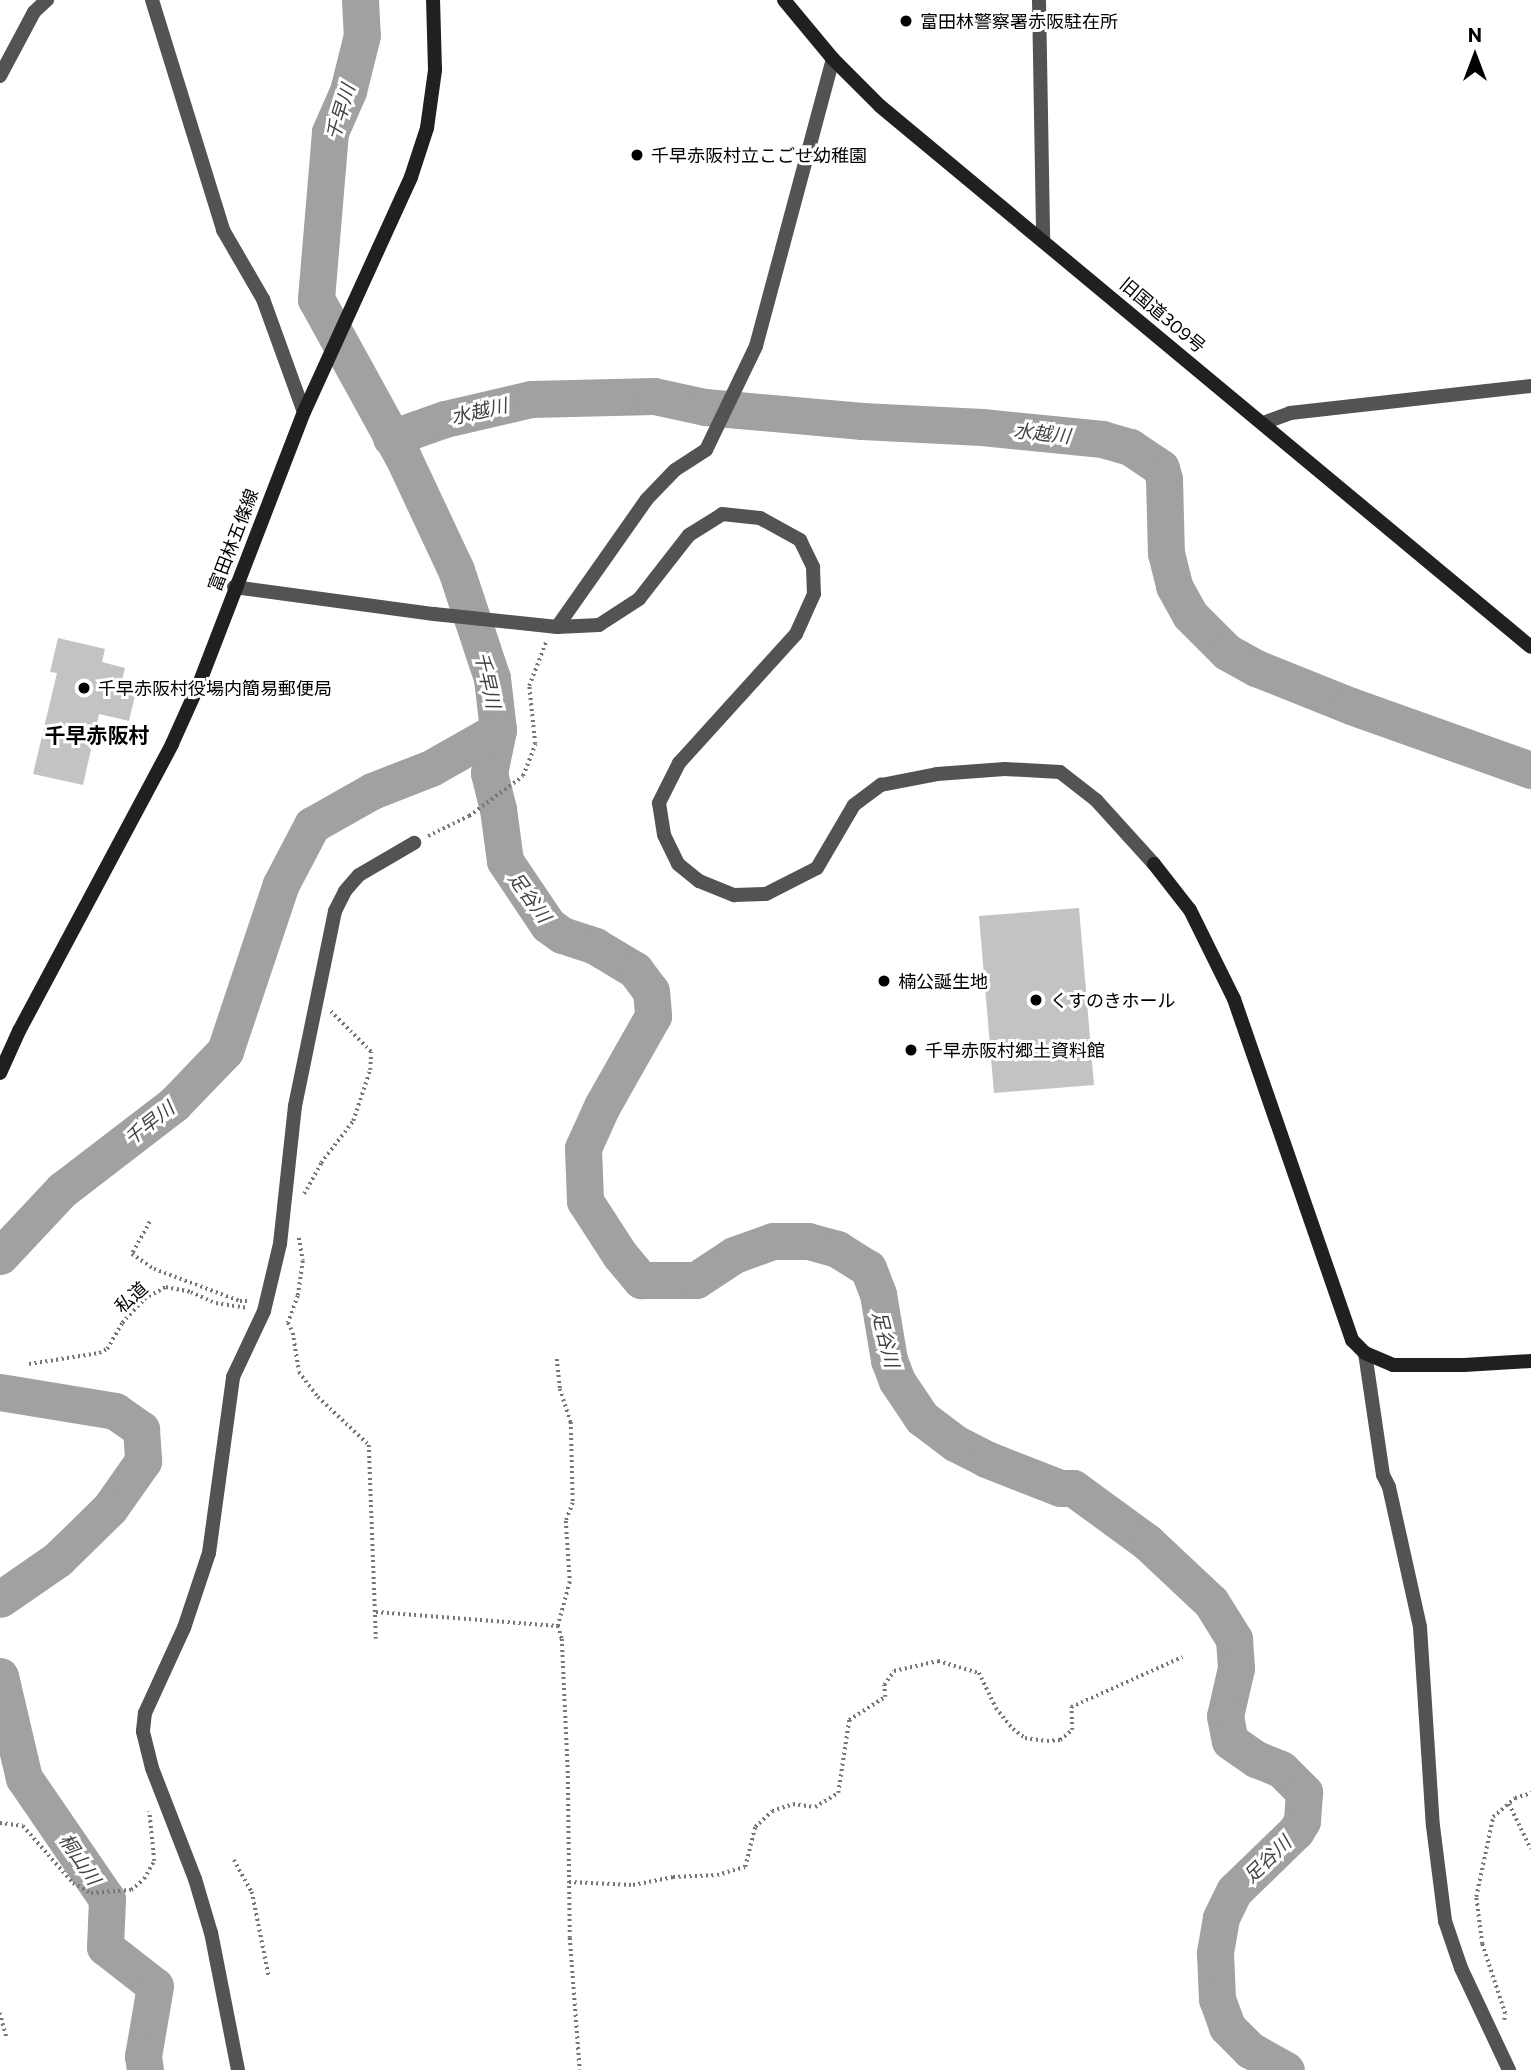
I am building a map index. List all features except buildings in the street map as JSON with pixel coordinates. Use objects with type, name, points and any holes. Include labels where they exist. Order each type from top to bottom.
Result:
[{"type":"street","points":[[0,76],[34,12],[47,0]]},
{"type":"street","points":[[152,0],[223,230],[263,299],[304,412]]},
{"type":"street","name":"富田林五條線","points":[[0,1073],[19,1031],[172,744],[199,684],[234,587],[304,412],[411,177],[427,128],[435,70],[433,0]]},
{"type":"street","name":"旧国道309号","points":[[784,0],[833,59],[880,106],[1531,647]]},
{"type":"street","points":[[1039,0],[1043,240]]},
{"type":"street","points":[[557,626],[646,499],[675,470],[706,450],[757,346],[833,59]]},
{"type":"street","points":[[1263,423],[1290,413],[1531,386]]},
{"type":"street","points":[[234,587],[434,614],[557,626],[599,625],[639,599],[689,535],[722,514],[760,518],[800,540],[813,567],[814,594],[796,634],[679,763],[659,803],[664,835],[678,864],[699,881],[734,895],[766,894],[817,868],[854,805],[881,785],[937,774],[1005,769],[1060,772],[1096,800],[1154,864],[1190,910],[1234,999],[1352,1340],[1365,1353],[1393,1365],[1464,1366],[1531,1361]]},
{"type":"street","points":[[238,2070],[211,1933],[195,1879],[156,1780],[143,1731],[145,1713],[184,1628],[209,1553],[233,1377],[265,1306],[279,1244],[295,1106],[333,922],[345,891],[359,875],[414,843]]},
{"type":"street","points":[[1365,1353],[1383,1475],[1389,1487],[1420,1627],[1433,1826],[1445,1921],[1461,1968],[1510,2070]]},
{"type":"path","points":[[414,843],[469,816],[523,776],[535,744],[529,686],[546,643],[557,626]]},
{"type":"path","points":[[302,1198],[321,1163],[353,1121],[370,1070],[371,1052],[318,997]]},
{"type":"path","name":"私道","points":[[150,1222],[132,1254],[154,1269],[240,1301],[265,1306]]},
{"type":"path","points":[[297,1229],[303,1261],[298,1296],[288,1324],[293,1333],[299,1372],[318,1397],[369,1445],[376,1639]]},
{"type":"path","name":"私道","points":[[29,1364],[99,1353],[107,1349],[122,1323],[144,1299],[166,1287],[191,1292],[216,1303],[265,1306]]},
{"type":"path","points":[[557,1359],[560,1389],[571,1422],[573,1503],[566,1521],[570,1582],[558,1626],[562,1639],[570,1938],[580,2070]]},
{"type":"path","points":[[375,1612],[558,1626]]},
{"type":"path","points":[[569,1882],[633,1885],[673,1877],[717,1875],[744,1867],[755,1827],[772,1811],[793,1804],[816,1807],[838,1793],[844,1773],[849,1720],[885,1697],[884,1685],[894,1671],[938,1661],[979,1673],[996,1708],[1013,1729],[1025,1738],[1047,1741],[1060,1740],[1072,1730],[1071,1707],[1182,1657]]},
{"type":"path","points":[[1499,2046],[1505,2014],[1482,1944],[1476,1897],[1493,1817],[1509,1803],[1531,1793]]},
{"type":"path","points":[[1509,1803],[1531,1849]]},
{"type":"path","points":[[0,1823],[23,1826],[73,1884],[91,1893],[131,1890],[144,1879],[154,1861],[149,1809]]},
{"type":"path","points":[[234,1860],[252,1892],[269,1977]]},
{"type":"path","points":[[0,2012],[7,2039]]},
{"type":"waterway","name":"足谷川","points":[[360,0],[362,35],[348,91],[330,132],[316,299],[403,457],[456,570],[492,678],[498,730],[489,773],[498,809],[505,861],[548,925],[562,935],[595,946],[635,970],[651,991],[653,1016],[602,1106],[583,1148],[585,1201],[620,1255],[641,1280],[696,1280],[734,1255],[773,1241],[808,1241],[837,1249],[868,1268],[878,1294],[889,1360],[897,1381],[922,1418],[955,1443],[986,1459],[1060,1488],[1073,1488],[1147,1542],[1211,1602],[1234,1639],[1236,1668],[1225,1716],[1230,1741],[1256,1759],[1281,1769],[1304,1792],[1302,1821],[1296,1831],[1234,1891],[1221,1918],[1215,1953],[1217,1999],[1227,2027],[1250,2050],[1286,2070]]},
{"type":"waterway","name":"水越川","points":[[391,438],[445,419],[531,399],[654,396],[705,407],[862,421],[982,427],[1102,439],[1130,447],[1161,468],[1164,479],[1166,553],[1174,586],[1190,615],[1227,652],[1256,668],[1351,706],[1531,770]]},
{"type":"waterway","name":"千早川","points":[[0,1256],[62,1190],[174,1104],[225,1051],[281,884],[312,825],[372,791],[431,768],[498,730]]},
{"type":"waterway","name":"千早川","points":[[0,1392],[115,1411],[141,1429],[143,1461],[110,1508],[58,1559],[0,1599]]},
{"type":"waterway","name":"桐山川","points":[[0,1676],[24,1778],[107,1899],[105,1947],[155,1986],[143,2056],[145,2070]]},
{"type":"place","name":"富田林警察署赤阪駐在所","points":[[906,21]]},
{"type":"place","name":"千早赤阪村立こごせ幼稚園","points":[[637,155]]},
{"type":"place","name":"千早赤阪村役場内簡易郵便局","points":[[84,688]]},
{"type":"place","name":"楠公誕生地","points":[[884,981]]},
{"type":"place","name":"くすのきホール","points":[[1036,1000]]},
{"type":"place","name":"千早赤阪村郷土資料館","points":[[911,1050]]},
{"type":"district","name":"千早赤阪村","points":[[97,735]]}]
